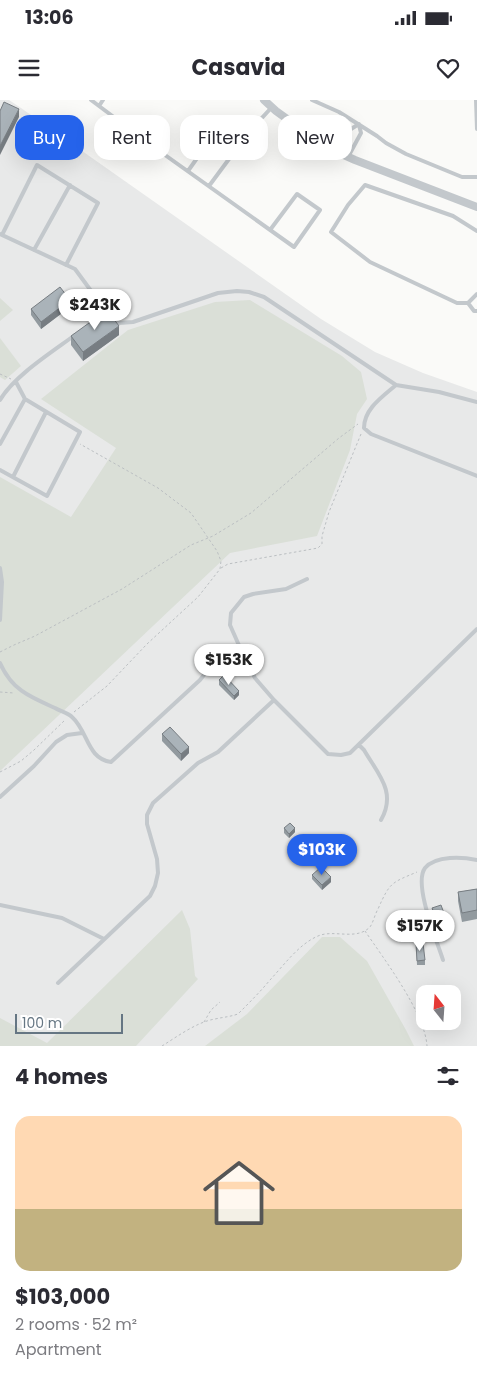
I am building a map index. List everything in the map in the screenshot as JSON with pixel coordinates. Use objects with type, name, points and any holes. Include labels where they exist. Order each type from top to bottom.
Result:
[{"type":"street","points":[[264,100],[283,115]]},
{"type":"street","points":[[352,159],[477,207]]},
{"type":"lane","points":[[91,100],[188,171],[270,230],[294,247],[320,210],[297,194],[270,230]]},
{"type":"lane","points":[[99,106],[103,100]]},
{"type":"lane","points":[[312,100],[339,112],[406,154],[462,177],[477,177]]},
{"type":"lane","points":[[476,100],[477,129]]},
{"type":"lane","points":[[265,115],[272,107]]},
{"type":"lane","points":[[352,128],[359,124]]},
{"type":"lane","points":[[352,150],[361,133],[359,124]]},
{"type":"lane","points":[[188,171],[196,160]]},
{"type":"lane","points":[[209,186],[228,160]]},
{"type":"lane","points":[[66,265],[98,203],[37,165],[1,234],[34,250],[66,265],[75,269],[106,311],[119,323],[133,322],[218,293],[249,292],[264,297],[396,385],[439,392],[477,402]]},
{"type":"lane","points":[[34,250],[70,185]]},
{"type":"lane","points":[[477,231],[452,216],[365,185],[348,205],[331,232],[370,262],[457,303],[468,303],[477,294]]},
{"type":"lane","points":[[468,303],[477,312]]},
{"type":"lane","points":[[99,316],[106,311]]},
{"type":"lane","points":[[0,400],[6,390],[76,334]]},
{"type":"lane","points":[[0,470],[47,496],[80,432],[25,399],[16,382]]},
{"type":"lane","points":[[396,385],[370,409],[364,420],[364,428],[371,434],[477,476]]},
{"type":"lane","points":[[0,444],[25,399]]},
{"type":"lane","points":[[13,477],[46,412]]},
{"type":"lane","points":[[0,568],[2,582],[0,620]]},
{"type":"lane","points":[[307,579],[286,589],[244,597],[231,613],[230,625],[255,678],[274,700],[328,754],[341,755],[350,753],[477,629]]},
{"type":"lane","points":[[0,663],[8,679],[23,694],[72,718],[93,752],[104,761],[111,762],[200,680],[211,665],[219,662],[245,659]]},
{"type":"lane","points":[[58,982],[150,896],[155,886],[158,872],[157,859],[147,824],[148,815],[153,803],[198,763],[218,752],[274,700]]},
{"type":"lane","points":[[0,797],[34,766],[56,742],[67,735],[82,733]]},
{"type":"lane","points":[[359,745],[364,750],[387,790],[387,810],[381,820]]},
{"type":"lane","points":[[443,960],[425,904],[422,881],[424,869],[429,864],[438,860],[449,858],[477,860]]},
{"type":"lane","points":[[0,905],[62,918],[104,939]]},
{"type":"path","points":[[0,374],[16,382]]},
{"type":"path","points":[[0,652],[35,636],[122,589],[191,546],[251,513],[338,438],[364,420]]},
{"type":"path","points":[[0,772],[21,761],[69,716],[118,675],[147,644],[198,597],[220,569],[228,564],[318,548],[322,544],[322,536],[329,512],[364,428]]},
{"type":"path","points":[[75,441],[158,488],[191,513],[221,560],[220,569]]},
{"type":"path","points":[[0,692],[23,694]]},
{"type":"path","points":[[162,1046],[178,1035],[203,1023],[238,1014],[290,958],[310,940],[321,935],[333,933],[353,934],[365,930],[370,926],[387,888],[394,881],[424,869]]},
{"type":"path","points":[[365,930],[400,983],[415,1010],[424,1030],[427,1046]]},
{"type":"path","points":[[203,1023],[211,1010],[220,1002]]},
{"type":"shaded area","points":[[0,100],[9,100],[30,115],[15,115],[15,160],[84,160],[84,153],[321,319],[375,352],[423,373],[477,392],[477,1046],[0,1046]]},
{"type":"shaded area","points":[[0,298],[13,310],[0,321]]},
{"type":"shaded area","points":[[250,300],[342,356],[361,372],[367,399],[357,414],[350,450],[317,536],[230,553],[0,771],[0,477],[71,517],[116,448],[41,399],[128,330],[215,302]]},
{"type":"shaded area","points":[[0,338],[21,366],[5,380],[0,377]]},
{"type":"shaded area","points":[[182,910],[190,929],[195,976],[198,979],[136,1046],[0,1046],[0,1018],[47,1043]]},
{"type":"shaded area","points":[[322,937],[340,937],[367,961],[414,1046],[205,1046],[247,1014]]},
{"type":"building","points":[[4,102],[19,109],[0,146],[0,111]]},
{"type":"building","points":[[60,287],[70,300],[41,322],[31,309]]},
{"type":"building","points":[[107,310],[119,326],[83,352],[71,336]]},
{"type":"building","points":[[224,675],[239,691],[234,696],[219,680]]},
{"type":"building","points":[[170,727],[189,747],[181,754],[162,734]]},
{"type":"building","points":[[290,823],[295,828],[289,834],[284,828]]},
{"type":"building","points":[[321,867],[331,877],[322,885],[312,875]]},
{"type":"building","points":[[477,889],[477,910],[462,913],[458,892]]},
{"type":"building","points":[[441,905],[449,927],[441,930],[432,908]]},
{"type":"building","points":[[422,913],[427,925],[421,927],[417,915]]},
{"type":"building","points":[[423,943],[425,960],[417,961],[416,944]]}]
